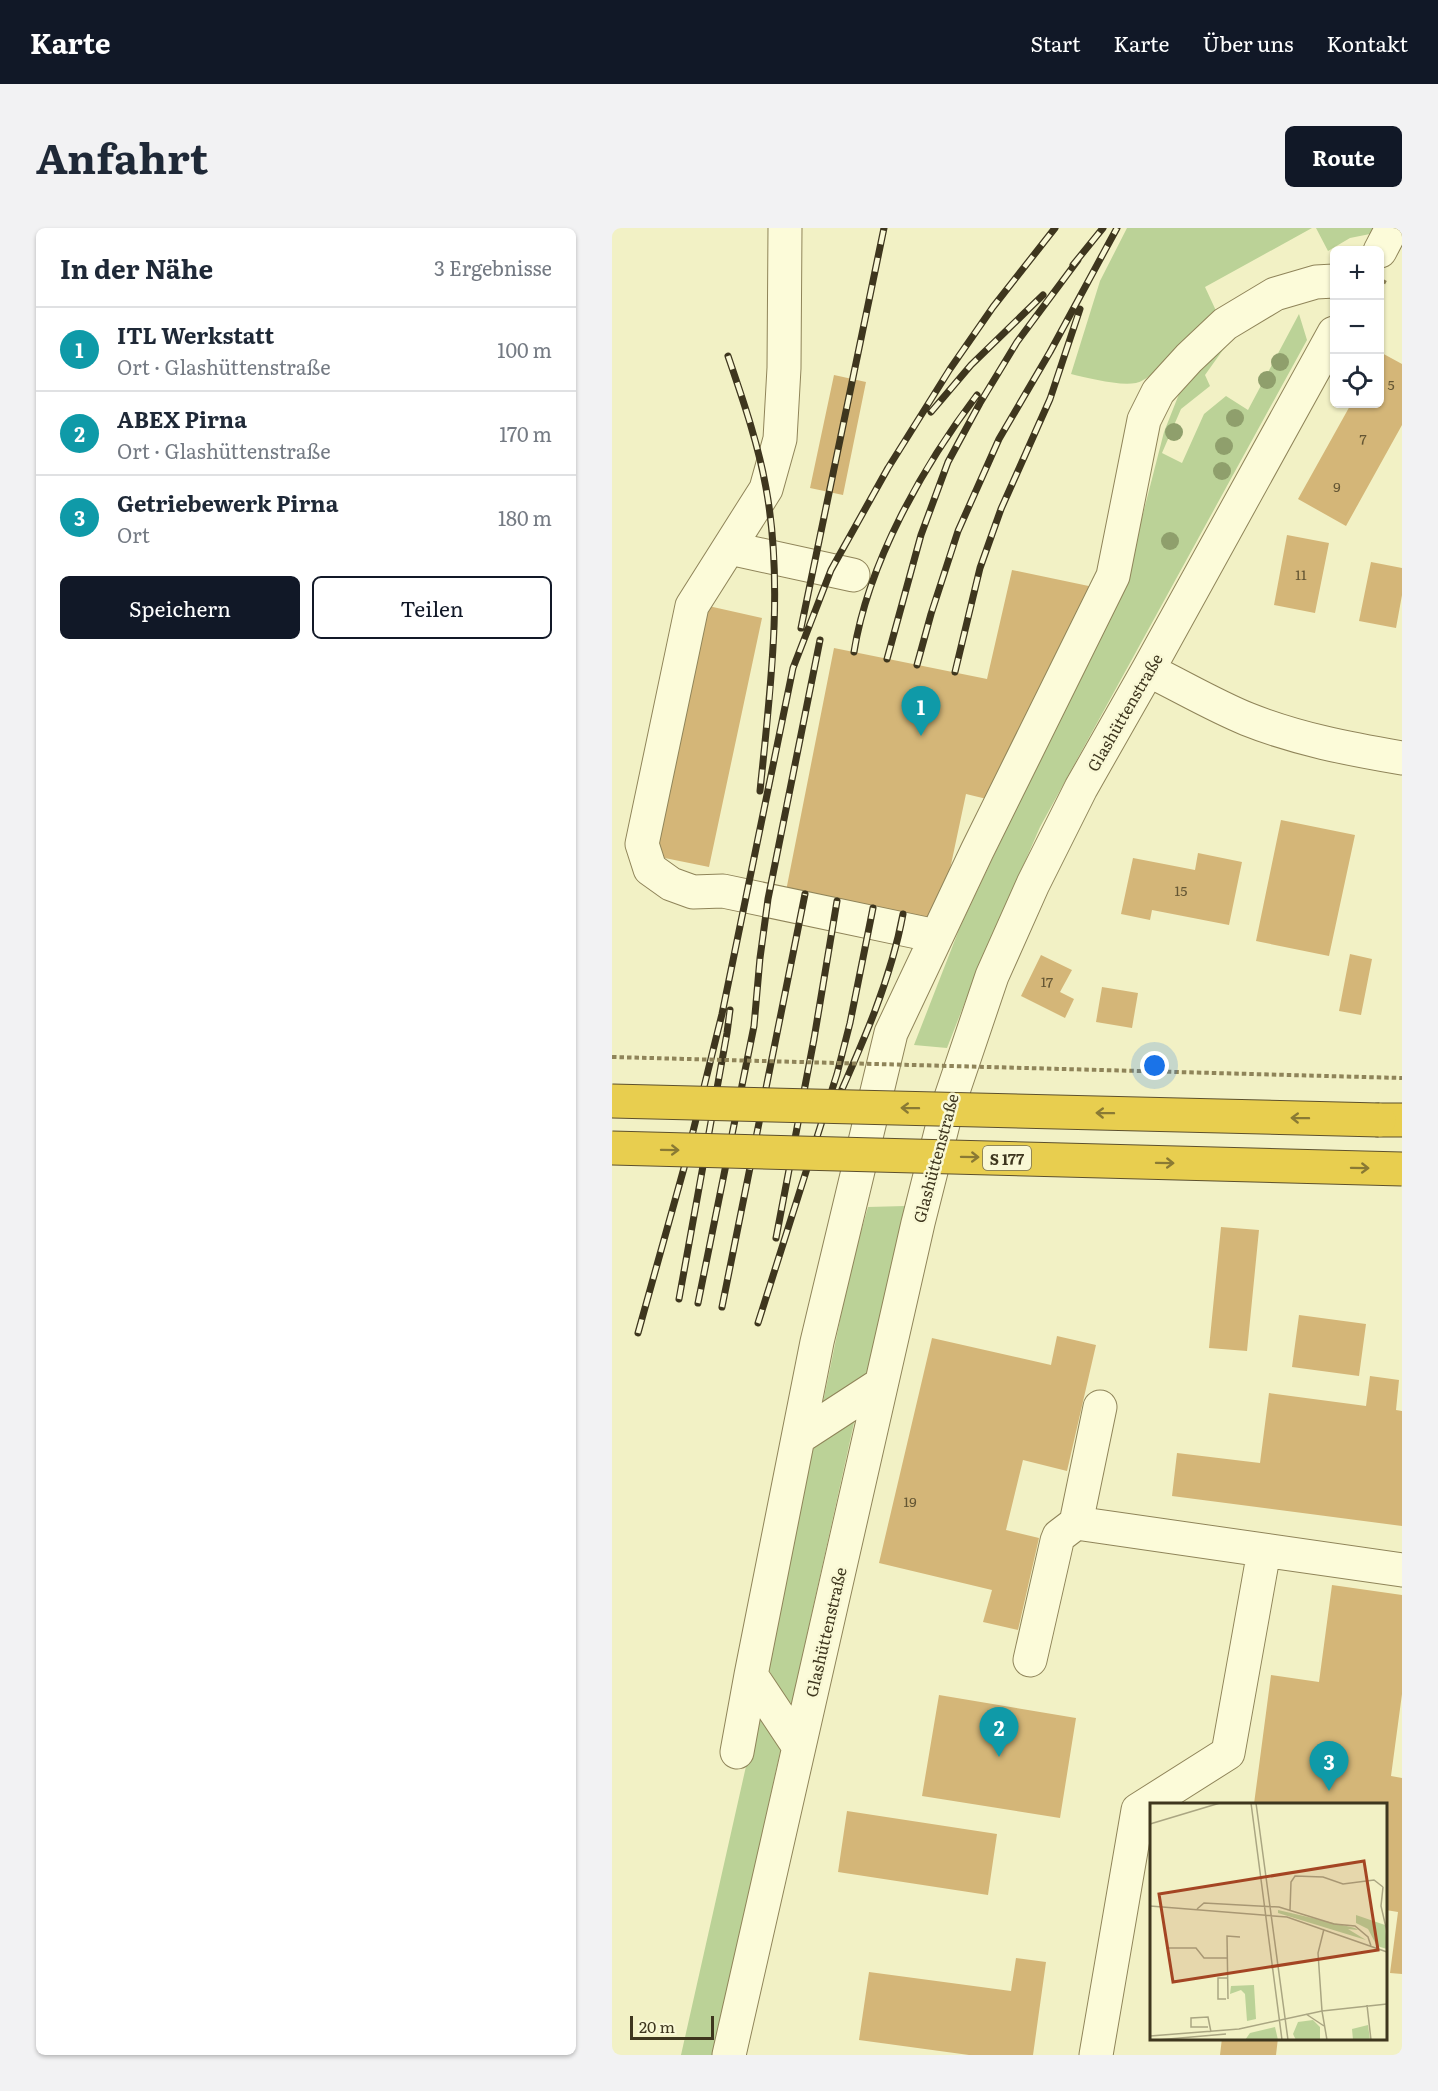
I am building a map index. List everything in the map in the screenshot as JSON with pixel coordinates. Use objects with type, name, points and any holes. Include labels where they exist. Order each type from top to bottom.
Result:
[{"type":"highway","points":[[612,1101],[1402,1120]]},
{"type":"highway","name":"S 177","points":[[612,1148],[1402,1169]]},
{"type":"street","points":[[785,228],[784,368],[780,439],[766,489],[692,606],[642,844],[650,870],[671,884],[693,892],[723,891],[936,936]]},
{"type":"street","points":[[1383,246],[1392,228]]},
{"type":"street","points":[[737,1752],[817,1342],[891,1033],[936,936],[1113,576],[1144,420],[1158,392],[1225,324],[1275,294],[1325,282]]},
{"type":"street","name":"Glashüttenstraße","points":[[729,2055],[918,1223],[946,1112],[992,976],[1033,884],[1081,788],[1330,342]]},
{"type":"street","points":[[729,548],[853,575]]},
{"type":"street","points":[[1148,670],[1245,718],[1283,732],[1342,748],[1402,758]]},
{"type":"street","points":[[798,1438],[881,1384]]},
{"type":"street","points":[[1029,1660],[1059,1536],[1076,1523],[1100,1407]]},
{"type":"street","points":[[1076,1523],[1402,1569]]},
{"type":"street","points":[[1096,2055],[1138,1810],[1228,1753],[1264,1551]]},
{"type":"street","points":[[751,1675],[799,1747]]},
{"type":"path","points":[[612,1058],[1402,1078]]},
{"type":"green space","points":[[1127,228],[1312,228],[1205,287],[1218,315],[1165,364],[1144,380],[1136,383],[1121,383],[1071,374],[1100,281]]},
{"type":"green space","points":[[1316,228],[1373,228],[1370,234],[1350,238],[1336,246],[1330,246],[1328,251]]},
{"type":"green space","points":[[1299,314],[1307,340],[1040,827],[974,979],[947,1048],[914,1045],[960,927],[1127,576],[1164,432],[1179,394],[1228,338],[1230,340],[1205,375],[1210,386],[1181,409],[1162,453],[1182,463],[1204,414],[1226,396],[1248,410]]},
{"type":"green space","points":[[905,1206],[865,1382],[821,1412],[851,1267],[868,1207]]},
{"type":"green space","points":[[856,1414],[792,1702],[787,1704],[768,1668],[813,1449]]},
{"type":"green space","points":[[758,1713],[781,1748],[713,2055],[681,2055]]},
{"type":"building","points":[[1384,354],[1402,364],[1402,425],[1346,526],[1298,499],[1349,408],[1384,408]]},
{"type":"building","points":[[834,375],[866,382],[843,495],[810,488]]},
{"type":"building","points":[[1287,535],[1329,543],[1315,613],[1274,605]]},
{"type":"building","points":[[1371,562],[1402,568],[1402,595],[1396,628],[1359,621]]},
{"type":"building","points":[[1012,570],[1103,589],[991,800],[966,794],[939,921],[786,891],[834,648],[987,679]]},
{"type":"building","points":[[704,605],[762,618],[709,867],[650,855]]},
{"type":"building","points":[[1281,820],[1355,835],[1329,956],[1256,941]]},
{"type":"building","points":[[1198,853],[1242,862],[1229,925],[1152,910],[1150,920],[1121,914],[1133,858],[1195,870]]},
{"type":"building","points":[[1350,954],[1372,959],[1361,1015],[1339,1011]]},
{"type":"building","points":[[1041,955],[1072,970],[1060,992],[1074,999],[1065,1018],[1021,996]]},
{"type":"building","points":[[1102,987],[1138,993],[1132,1028],[1096,1022]]},
{"type":"building","points":[[1221,1227],[1259,1230],[1247,1351],[1209,1348]]},
{"type":"building","points":[[1299,1315],[1366,1324],[1359,1376],[1292,1367]]},
{"type":"building","points":[[1057,1336],[1096,1345],[1067,1471],[1023,1460],[1006,1530],[1039,1538],[1018,1630],[983,1622],[992,1590],[879,1563],[932,1338],[1051,1365]]},
{"type":"building","points":[[1370,1376],[1399,1380],[1396,1410],[1402,1411],[1402,1526],[1172,1496],[1177,1453],[1260,1463],[1269,1393],[1366,1406]]},
{"type":"building","points":[[1332,1585],[1402,1595],[1402,1694],[1391,1776],[1402,1778],[1402,1974],[1390,1973],[1398,1912],[1387,1910],[1387,1803],[1254,1803],[1271,1675],[1319,1682]]},
{"type":"building","points":[[939,1695],[1076,1718],[1060,1818],[922,1796]]},
{"type":"building","points":[[847,1811],[997,1834],[988,1895],[838,1872]]},
{"type":"building","points":[[1016,1958],[1046,1962],[1033,2055],[969,2055],[859,2040],[869,1972],[1011,1991]]},
{"type":"building","points":[[1222,2040],[1278,2040],[1276,2055],[1220,2055]]},
{"type":"railway","points":[[801,628],[884,228]]},
{"type":"railway","points":[[638,1333],[684,1168],[722,1014],[793,668],[831,570],[888,468],[950,369],[993,307],[1055,228]]},
{"type":"railway","points":[[1073,265],[1103,228]]},
{"type":"railway","points":[[917,665],[958,531],[999,439],[1050,352],[1117,228]]},
{"type":"railway","points":[[887,659],[921,535],[948,462],[1017,342],[1078,260]]},
{"type":"railway","points":[[931,412],[971,365],[1043,295]]},
{"type":"railway","points":[[955,672],[980,568],[1001,509],[1050,399],[1080,309]]},
{"type":"railway","points":[[728,356],[759,455],[766,488],[774,562],[774,639],[760,791]]},
{"type":"railway","points":[[854,652],[861,618],[872,584],[900,517],[937,453],[977,395]]},
{"type":"railway","points":[[698,1303],[754,1026],[768,899],[820,640]]},
{"type":"railway","points":[[722,1307],[805,894]]},
{"type":"railway","points":[[776,1238],[814,1039],[837,901]]},
{"type":"railway","points":[[758,1323],[837,1074],[850,1023],[873,908]]},
{"type":"railway","points":[[831,1114],[882,991],[903,914]]},
{"type":"railway","points":[[679,1299],[730,1010]]},
{"type":"place","name":"ITL Werkstatt","points":[[921,736]]},
{"type":"place","name":"ABEX Pirna","points":[[999,1757]]},
{"type":"place","name":"Getriebewerk Pirna","points":[[1329,1791]]}]
